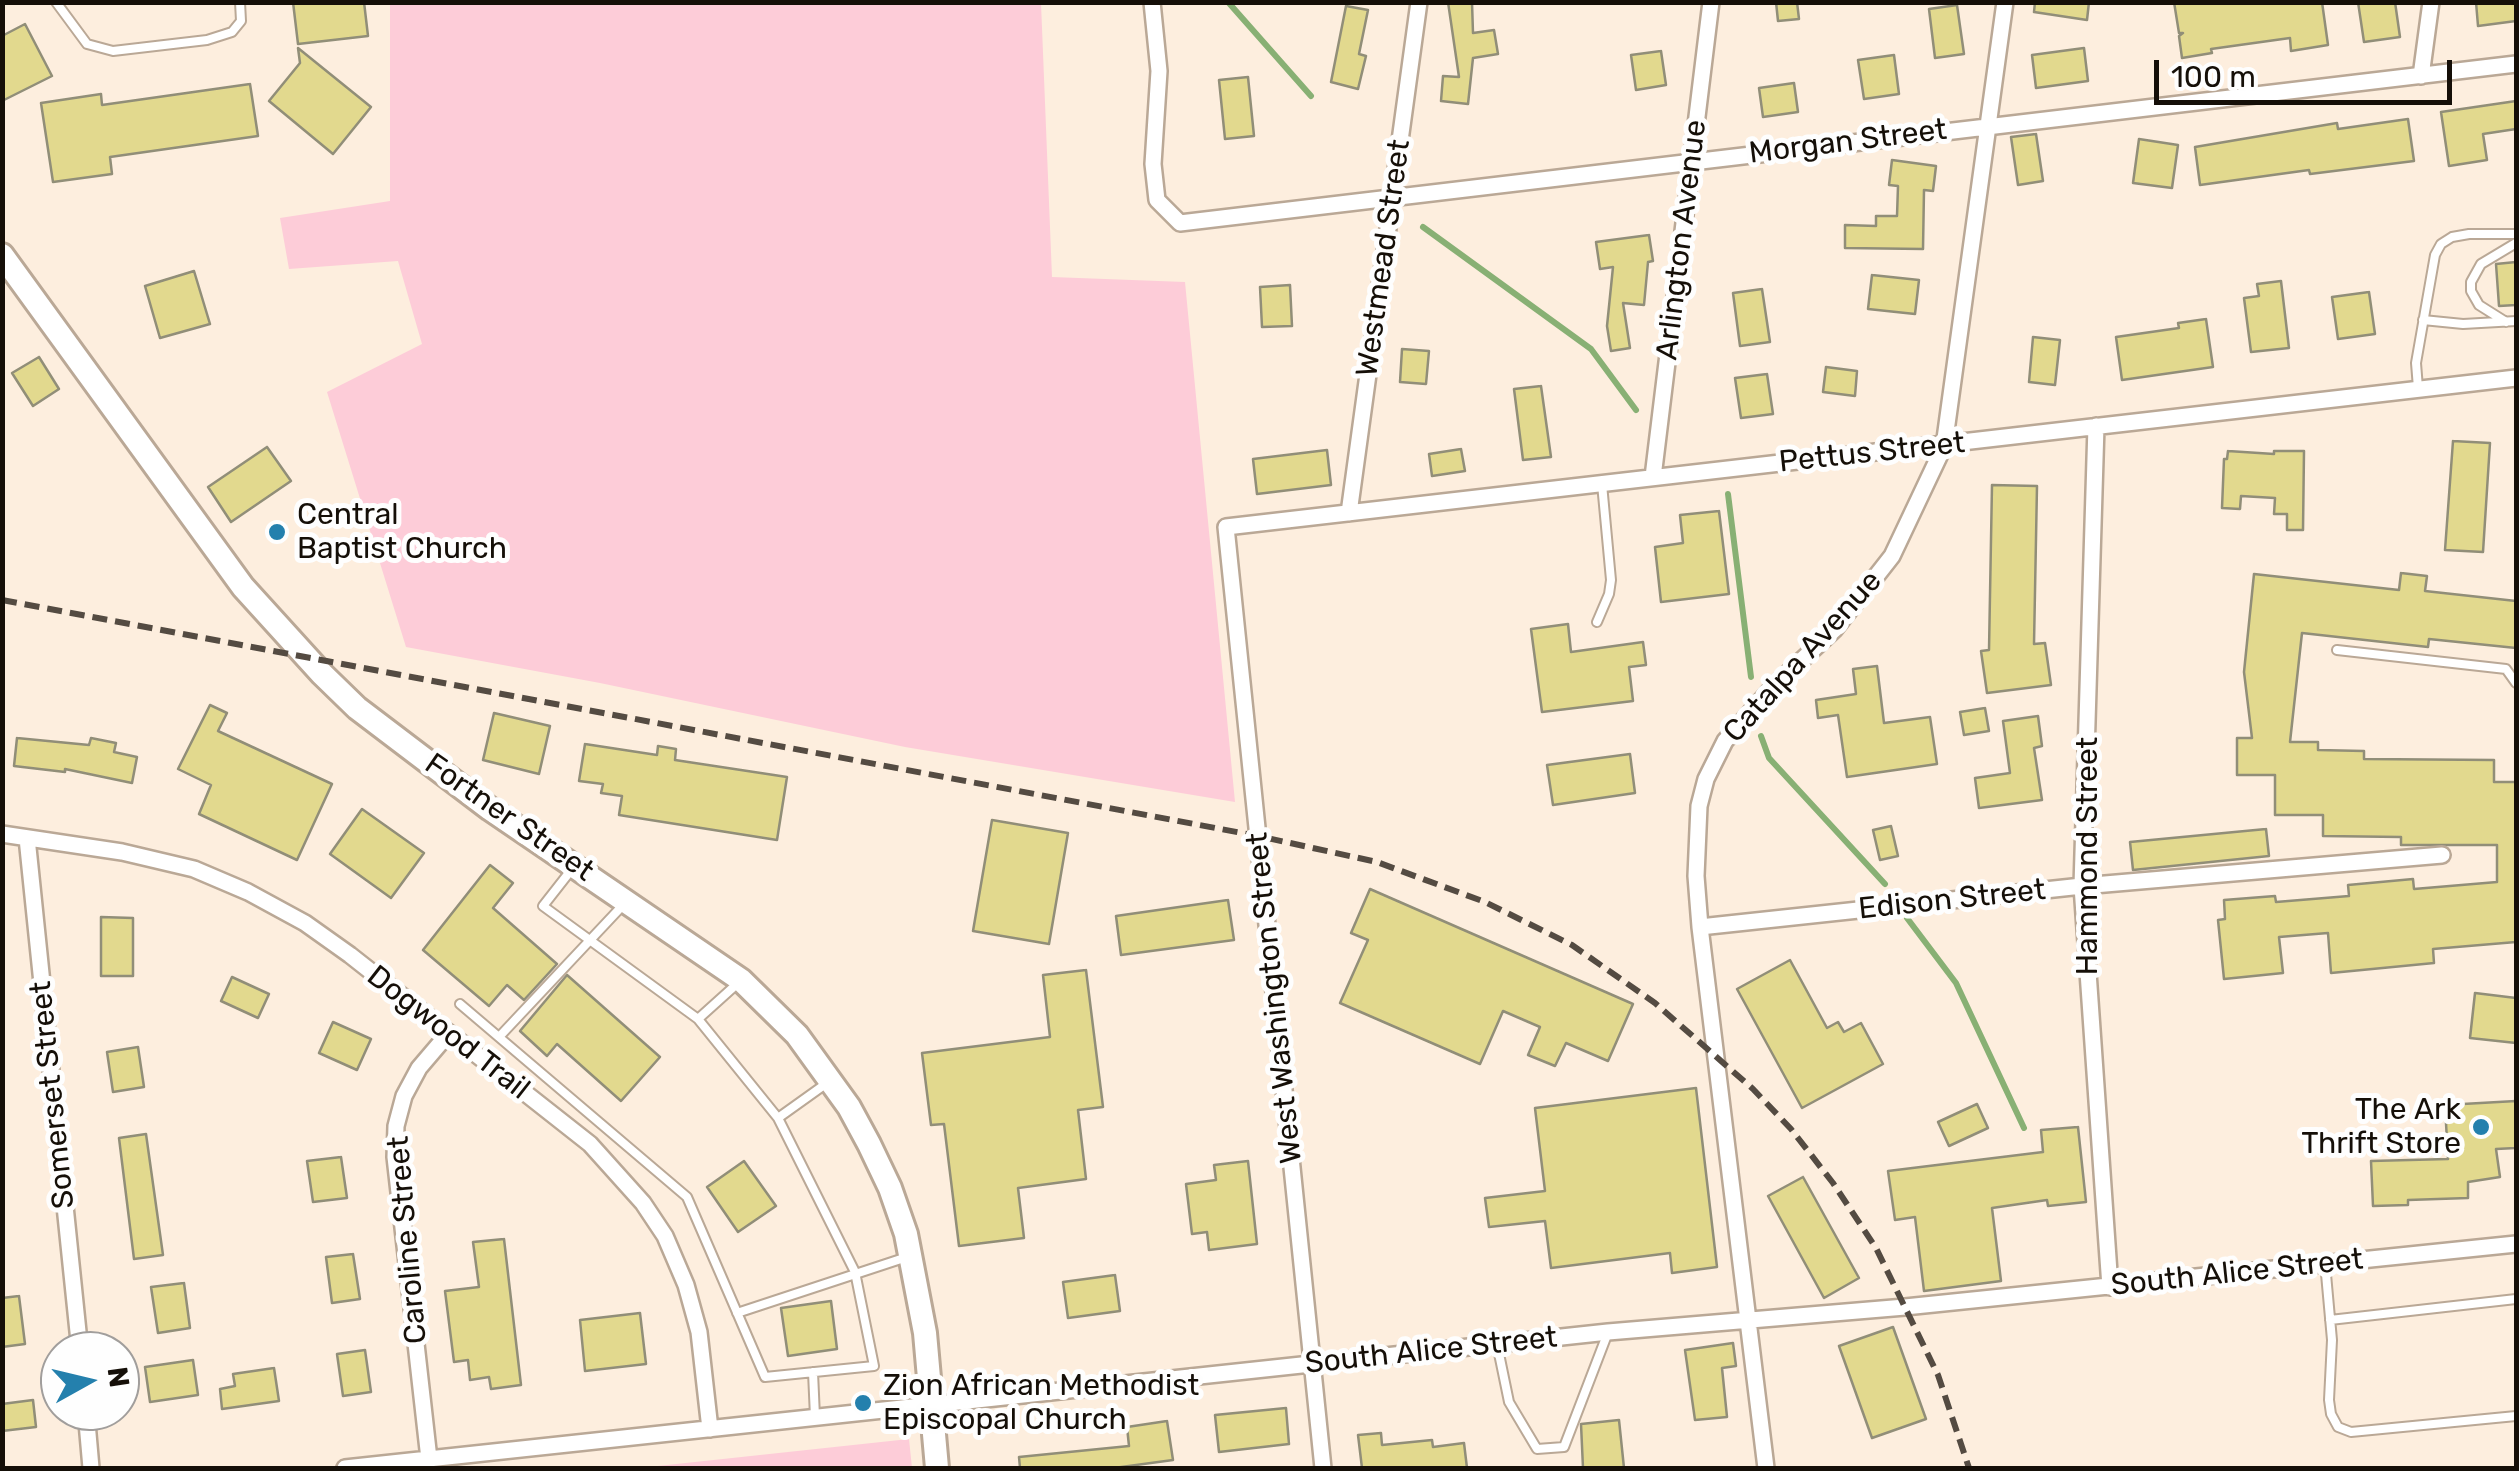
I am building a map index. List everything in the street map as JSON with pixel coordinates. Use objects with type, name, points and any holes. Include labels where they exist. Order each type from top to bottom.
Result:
[{"type":"street","name":"Morgan Street","points":[[1152,2],[1159,71],[1153,164],[1157,200],[1180,223],[2516,64]]},
{"type":"street","name":"Westmead Street","points":[[1349,513],[1419,2]]},
{"type":"street","name":"Arlington Avenue","points":[[1653,477],[1711,2]]},
{"type":"street","name":"Catalpa Avenue","points":[[1766,1468],[1700,926],[1696,838],[1699,806],[1715,758],[1746,714],[1834,630],[1866,592],[1910,522],[1944,446],[2005,2]]},
{"type":"street","points":[[2421,76],[2430,2]]},
{"type":"street","name":"Fortner Street","points":[[2,255],[243,587],[281,632],[357,708],[490,810],[741,980],[797,1036],[862,1132],[890,1188],[912,1256],[925,1332],[937,1468]]},
{"type":"street","name":"Pettus Street","points":[[1226,527],[2516,378]]},
{"type":"street","name":"Hammond Street","points":[[2096,426],[2082,886],[2110,1287]]},
{"type":"street","name":"West Washington Street","points":[[1226,527],[1323,1468]]},
{"type":"street","name":"Dogwood Trail","points":[[2,834],[158,860],[248,892],[304,923],[350,955],[590,1144],[618,1172],[665,1236],[686,1285],[699,1332],[710,1429]]},
{"type":"street","name":"Somerset Street","points":[[27,838],[78,1331]]},
{"type":"street","name":"Edison Street","points":[[1700,926],[2082,886],[2442,856]]},
{"type":"street","name":"Caroline Street","points":[[429,1460],[395,1158],[396,1126],[404,1096],[420,1068],[448,1034]]},
{"type":"street","name":"South Alice Street","points":[[346,1468],[1608,1332],[1749,1322],[2516,1244]]},
{"type":"street","points":[[88,1431],[92,1468]]},
{"type":"street","points":[[528,1448],[530,1468]]},
{"type":"lane","points":[[56,2],[88,44],[113,52],[207,40],[232,32],[241,20],[240,2]]},
{"type":"lane","points":[[2418,388],[2416,363],[2440,244],[2469,234],[2516,234]]},
{"type":"lane","points":[[2511,322],[2479,305],[2471,282],[2481,264],[2516,242]]},
{"type":"lane","points":[[2424,320],[2464,324],[2511,322]]},
{"type":"lane","points":[[1597,622],[1610,594],[1611,580],[1602,484]]},
{"type":"lane","points":[[2336,650],[2506,669],[2516,682]]},
{"type":"lane","points":[[460,1004],[687,1196],[765,1376],[874,1366],[854,1272],[778,1118],[698,1019],[544,906],[575,866]]},
{"type":"lane","points":[[499,1038],[627,900]]},
{"type":"lane","points":[[698,1019],[741,980]]},
{"type":"lane","points":[[778,1118],[830,1080]]},
{"type":"lane","points":[[737,1313],[912,1256]]},
{"type":"lane","points":[[2326,1263],[2330,1320],[2328,1400],[2338,1426],[2352,1432],[2516,1415]]},
{"type":"lane","points":[[2330,1320],[2516,1299]]},
{"type":"lane","points":[[1497,1344],[1509,1402],[1538,1449],[1564,1447],[1608,1332]]},
{"type":"lane","points":[[813,1372],[814,1418]]},
{"type":"shaded area","points":[[390,3],[1041,3],[1052,277],[1185,282],[1235,802],[905,747],[406,647],[327,392],[422,344],[398,261],[289,269],[280,218],[390,201]]},
{"type":"shaded area","points":[[909,1439],[912,1468],[639,1468]]},
{"type":"building","points":[[293,2],[364,2],[368,36],[298,44]]},
{"type":"building","points":[[1448,2],[1472,2],[1473,33],[1494,30],[1498,54],[1473,58],[1468,104],[1441,101],[1443,76],[1459,77]]},
{"type":"building","points":[[1776,2],[1797,2],[1799,19],[1778,21]]},
{"type":"building","points":[[2035,2],[2089,2],[2087,20],[2034,12]]},
{"type":"building","points":[[2174,2],[2322,2],[2328,45],[2291,51],[2290,38],[2211,49],[2212,53],[2182,58],[2179,36],[2183,33],[2179,33]]},
{"type":"building","points":[[2358,2],[2395,2],[2400,37],[2364,42]]},
{"type":"building","points":[[2476,2],[2516,2],[2516,21],[2478,26]]},
{"type":"building","points":[[1957,5],[1964,54],[1935,58],[1929,9]]},
{"type":"building","points":[[1346,6],[1368,10],[1359,54],[1366,56],[1358,89],[1331,82]]},
{"type":"building","points":[[25,24],[52,76],[2,101],[2,36]]},
{"type":"building","points":[[298,48],[371,107],[333,154],[269,101],[300,63]]},
{"type":"building","points":[[2084,48],[2088,81],[2036,88],[2032,55]]},
{"type":"building","points":[[1661,51],[1666,85],[1636,90],[1631,55]]},
{"type":"building","points":[[1894,55],[1899,94],[1864,99],[1858,60]]},
{"type":"building","points":[[1248,77],[1254,136],[1225,139],[1219,80]]},
{"type":"building","points":[[1794,83],[1798,112],[1763,117],[1759,88]]},
{"type":"building","points":[[250,84],[258,136],[110,157],[112,174],[53,182],[41,103],[101,94],[102,105]]},
{"type":"building","points":[[2516,101],[2516,129],[2483,134],[2487,160],[2449,166],[2441,112]]},
{"type":"building","points":[[2408,119],[2414,161],[2200,185],[2195,147],[2337,123],[2338,129]]},
{"type":"building","points":[[2036,134],[2043,181],[2018,185],[2011,137]]},
{"type":"building","points":[[2139,139],[2178,145],[2172,188],[2133,183]]},
{"type":"building","points":[[1892,160],[1936,166],[1933,191],[1924,190],[1923,249],[1845,248],[1845,225],[1876,226],[1876,216],[1897,216],[1898,186],[1889,185]]},
{"type":"building","points":[[1649,235],[1653,261],[1648,262],[1644,305],[1623,303],[1630,348],[1611,351],[1607,326],[1613,267],[1600,269],[1596,242]]},
{"type":"building","points":[[2516,262],[2516,305],[2499,306],[2496,264]]},
{"type":"building","points":[[194,271],[210,324],[160,338],[145,286]]},
{"type":"building","points":[[1872,275],[1919,280],[1915,314],[1868,309]]},
{"type":"building","points":[[2281,281],[2289,348],[2251,352],[2244,298],[2259,296],[2257,284]]},
{"type":"building","points":[[1290,285],[1292,326],[1262,327],[1260,287]]},
{"type":"building","points":[[1762,289],[1770,342],[1740,346],[1733,293]]},
{"type":"building","points":[[2369,292],[2375,334],[2338,339],[2332,297]]},
{"type":"building","points":[[2206,319],[2213,367],[2122,380],[2116,337],[2179,328],[2178,323]]},
{"type":"building","points":[[2033,337],[2060,340],[2055,385],[2029,382]]},
{"type":"building","points":[[1402,349],[1429,351],[1426,384],[1400,382]]},
{"type":"building","points":[[39,357],[59,389],[33,406],[12,373]]},
{"type":"building","points":[[1826,367],[1857,371],[1855,396],[1823,392]]},
{"type":"building","points":[[1767,374],[1773,414],[1741,418],[1735,378]]},
{"type":"building","points":[[1541,386],[1551,457],[1523,460],[1514,389]]},
{"type":"building","points":[[2453,441],[2490,443],[2483,552],[2445,550]]},
{"type":"building","points":[[267,447],[291,481],[231,522],[208,487]]},
{"type":"building","points":[[1461,449],[1465,471],[1432,476],[1429,454]]},
{"type":"building","points":[[1327,450],[1331,485],[1257,494],[1253,459]]},
{"type":"building","points":[[2228,451],[2304,451],[2303,530],[2287,530],[2287,514],[2274,514],[2275,498],[2241,496],[2240,509],[2222,508],[2224,459]]},
{"type":"building","points":[[1992,485],[2037,486],[2034,644],[2045,643],[2051,685],[1987,693],[1981,651],[1989,650]]},
{"type":"building","points":[[1719,511],[1729,594],[1661,602],[1655,547],[1683,543],[1680,515]]},
{"type":"building","points":[[2401,573],[2427,576],[2425,591],[2516,601],[2516,648],[2429,639],[2428,647],[2302,633],[2290,742],[2318,742],[2318,750],[2364,751],[2364,759],[2494,760],[2494,782],[2516,782],[2516,942],[2433,949],[2434,963],[2331,973],[2328,933],[2279,937],[2283,973],[2224,979],[2218,920],[2225,919],[2224,900],[2275,896],[2276,902],[2349,896],[2348,885],[2413,879],[2414,889],[2497,882],[2497,845],[2401,845],[2401,837],[2323,836],[2323,815],[2275,815],[2275,775],[2237,775],[2237,738],[2252,738],[2244,672],[2254,574],[2399,590]]},
{"type":"building","points":[[1568,624],[1571,652],[1643,642],[1646,665],[1629,667],[1633,701],[1542,712],[1531,629]]},
{"type":"building","points":[[1877,666],[1884,723],[1930,717],[1937,764],[1847,777],[1838,715],[1818,718],[1816,700],[1856,694],[1853,669]]},
{"type":"building","points":[[210,705],[227,713],[218,731],[332,784],[297,860],[199,814],[211,785],[178,769]]},
{"type":"building","points":[[1985,708],[1989,731],[1964,735],[1960,712]]},
{"type":"building","points":[[494,713],[550,726],[539,774],[483,760]]},
{"type":"building","points":[[2038,716],[2042,746],[2034,748],[2042,800],[1979,808],[1975,778],[2010,773],[2003,721]]},
{"type":"building","points":[[17,738],[89,745],[91,738],[116,743],[114,752],[137,757],[132,783],[65,769],[14,766]]},
{"type":"building","points":[[585,744],[657,755],[658,746],[676,749],[675,760],[787,777],[777,840],[619,815],[622,796],[601,793],[603,784],[579,781]]},
{"type":"building","points":[[1630,754],[1635,793],[1553,805],[1547,765]]},
{"type":"building","points":[[362,809],[424,853],[391,898],[330,854]]},
{"type":"building","points":[[992,820],[1068,833],[1049,944],[973,931]]},
{"type":"building","points":[[1891,826],[1898,856],[1880,860],[1873,830]]},
{"type":"building","points":[[2266,829],[2269,856],[2133,870],[2130,842]]},
{"type":"building","points":[[490,865],[513,883],[493,908],[557,964],[524,1000],[507,985],[489,1006],[423,950]]},
{"type":"building","points":[[1370,889],[1633,1004],[1608,1061],[1566,1043],[1555,1066],[1528,1055],[1540,1027],[1503,1011],[1480,1064],[1340,1003],[1368,940],[1351,933]]},
{"type":"building","points":[[1228,900],[1234,940],[1121,955],[1116,916]]},
{"type":"building","points":[[101,917],[133,918],[133,976],[101,976]]},
{"type":"building","points":[[1790,960],[1827,1028],[1838,1022],[1844,1032],[1861,1023],[1883,1064],[1802,1108],[1737,989]]},
{"type":"building","points":[[1086,970],[1103,1107],[1078,1110],[1086,1179],[1018,1188],[1024,1238],[959,1246],[944,1124],[931,1125],[922,1053],[1050,1037],[1043,975]]},
{"type":"building","points":[[567,975],[660,1057],[621,1101],[557,1044],[547,1056],[520,1031]]},
{"type":"building","points":[[232,977],[269,994],[258,1018],[221,1001]]},
{"type":"building","points":[[2475,993],[2516,998],[2516,1043],[2470,1038]]},
{"type":"building","points":[[333,1022],[371,1039],[357,1070],[319,1053]]},
{"type":"building","points":[[138,1047],[144,1087],[113,1092],[107,1052]]},
{"type":"building","points":[[1696,1088],[1717,1267],[1672,1273],[1670,1253],[1551,1268],[1545,1221],[1489,1227],[1485,1198],[1545,1191],[1535,1108]]},
{"type":"building","points":[[2516,1101],[2516,1148],[2496,1149],[2500,1177],[2468,1182],[2468,1198],[2408,1200],[2408,1205],[2373,1206],[2371,1161],[2448,1159],[2445,1105]]},
{"type":"building","points":[[1977,1104],[1988,1128],[1949,1146],[1938,1122]]},
{"type":"building","points":[[2078,1127],[2086,1202],[2048,1206],[2047,1200],[1992,1208],[2001,1281],[1924,1291],[1915,1217],[1895,1220],[1888,1171],[2043,1152],[2041,1130]]},
{"type":"building","points":[[146,1134],[163,1255],[134,1259],[119,1138]]},
{"type":"building","points":[[341,1157],[347,1198],[313,1202],[307,1161]]},
{"type":"building","points":[[744,1161],[776,1206],[738,1232],[707,1187]]},
{"type":"building","points":[[1248,1161],[1257,1244],[1209,1250],[1207,1232],[1192,1234],[1186,1184],[1216,1180],[1214,1165]]},
{"type":"building","points":[[1803,1177],[1859,1278],[1824,1298],[1768,1196]]},
{"type":"building","points":[[504,1239],[521,1385],[491,1389],[489,1377],[470,1380],[468,1360],[454,1362],[445,1291],[479,1287],[473,1242]]},
{"type":"building","points":[[353,1254],[360,1299],[332,1303],[326,1257]]},
{"type":"building","points":[[1115,1275],[1120,1311],[1068,1318],[1063,1282]]},
{"type":"building","points":[[184,1283],[190,1328],[158,1333],[151,1287]]},
{"type":"building","points":[[19,1296],[25,1344],[2,1347],[2,1298]]},
{"type":"building","points":[[831,1301],[837,1349],[788,1356],[781,1308]]},
{"type":"building","points":[[640,1313],[646,1364],[585,1371],[580,1320]]},
{"type":"building","points":[[1893,1327],[1926,1419],[1872,1438],[1839,1346]]},
{"type":"building","points":[[1733,1343],[1736,1366],[1722,1368],[1727,1417],[1695,1420],[1685,1350]]},
{"type":"building","points":[[365,1350],[371,1392],[343,1396],[337,1354]]},
{"type":"building","points":[[193,1360],[198,1395],[150,1402],[145,1367]]},
{"type":"building","points":[[274,1368],[279,1401],[222,1409],[220,1389],[235,1386],[233,1374]]},
{"type":"building","points":[[33,1400],[36,1427],[2,1431],[2,1404]]},
{"type":"building","points":[[1286,1408],[1289,1444],[1219,1452],[1215,1415]]},
{"type":"building","points":[[1619,1420],[1624,1468],[1583,1468],[1581,1424]]},
{"type":"building","points":[[1167,1421],[1173,1460],[1114,1468],[1020,1468],[1019,1457],[1129,1446],[1127,1427]]},
{"type":"building","points":[[1381,1433],[1382,1445],[1432,1440],[1433,1447],[1464,1443],[1467,1468],[1362,1468],[1358,1435]]},
{"type":"waterway","points":[[1228,2],[1311,96]]},
{"type":"waterway","points":[[1423,227],[1591,349],[1636,410]]},
{"type":"waterway","points":[[1728,494],[1751,677]]},
{"type":"waterway","points":[[1761,736],[1769,758],[1885,884]]},
{"type":"waterway","points":[[1907,918],[1956,983],[2024,1128]]},
{"type":"railway","points":[[2,600],[1258,836],[1377,862],[1485,902],[1572,945],[1655,1003],[1753,1089],[1791,1129],[1876,1248],[1938,1375],[1969,1468]]},
{"type":"place","name":"Central Baptist Church","points":[[277,532]]},
{"type":"place","name":"The Ark Thrift Store","points":[[2481,1127]]},
{"type":"place","name":"Zion African Methodist Episcopal Church","points":[[863,1403]]}]
